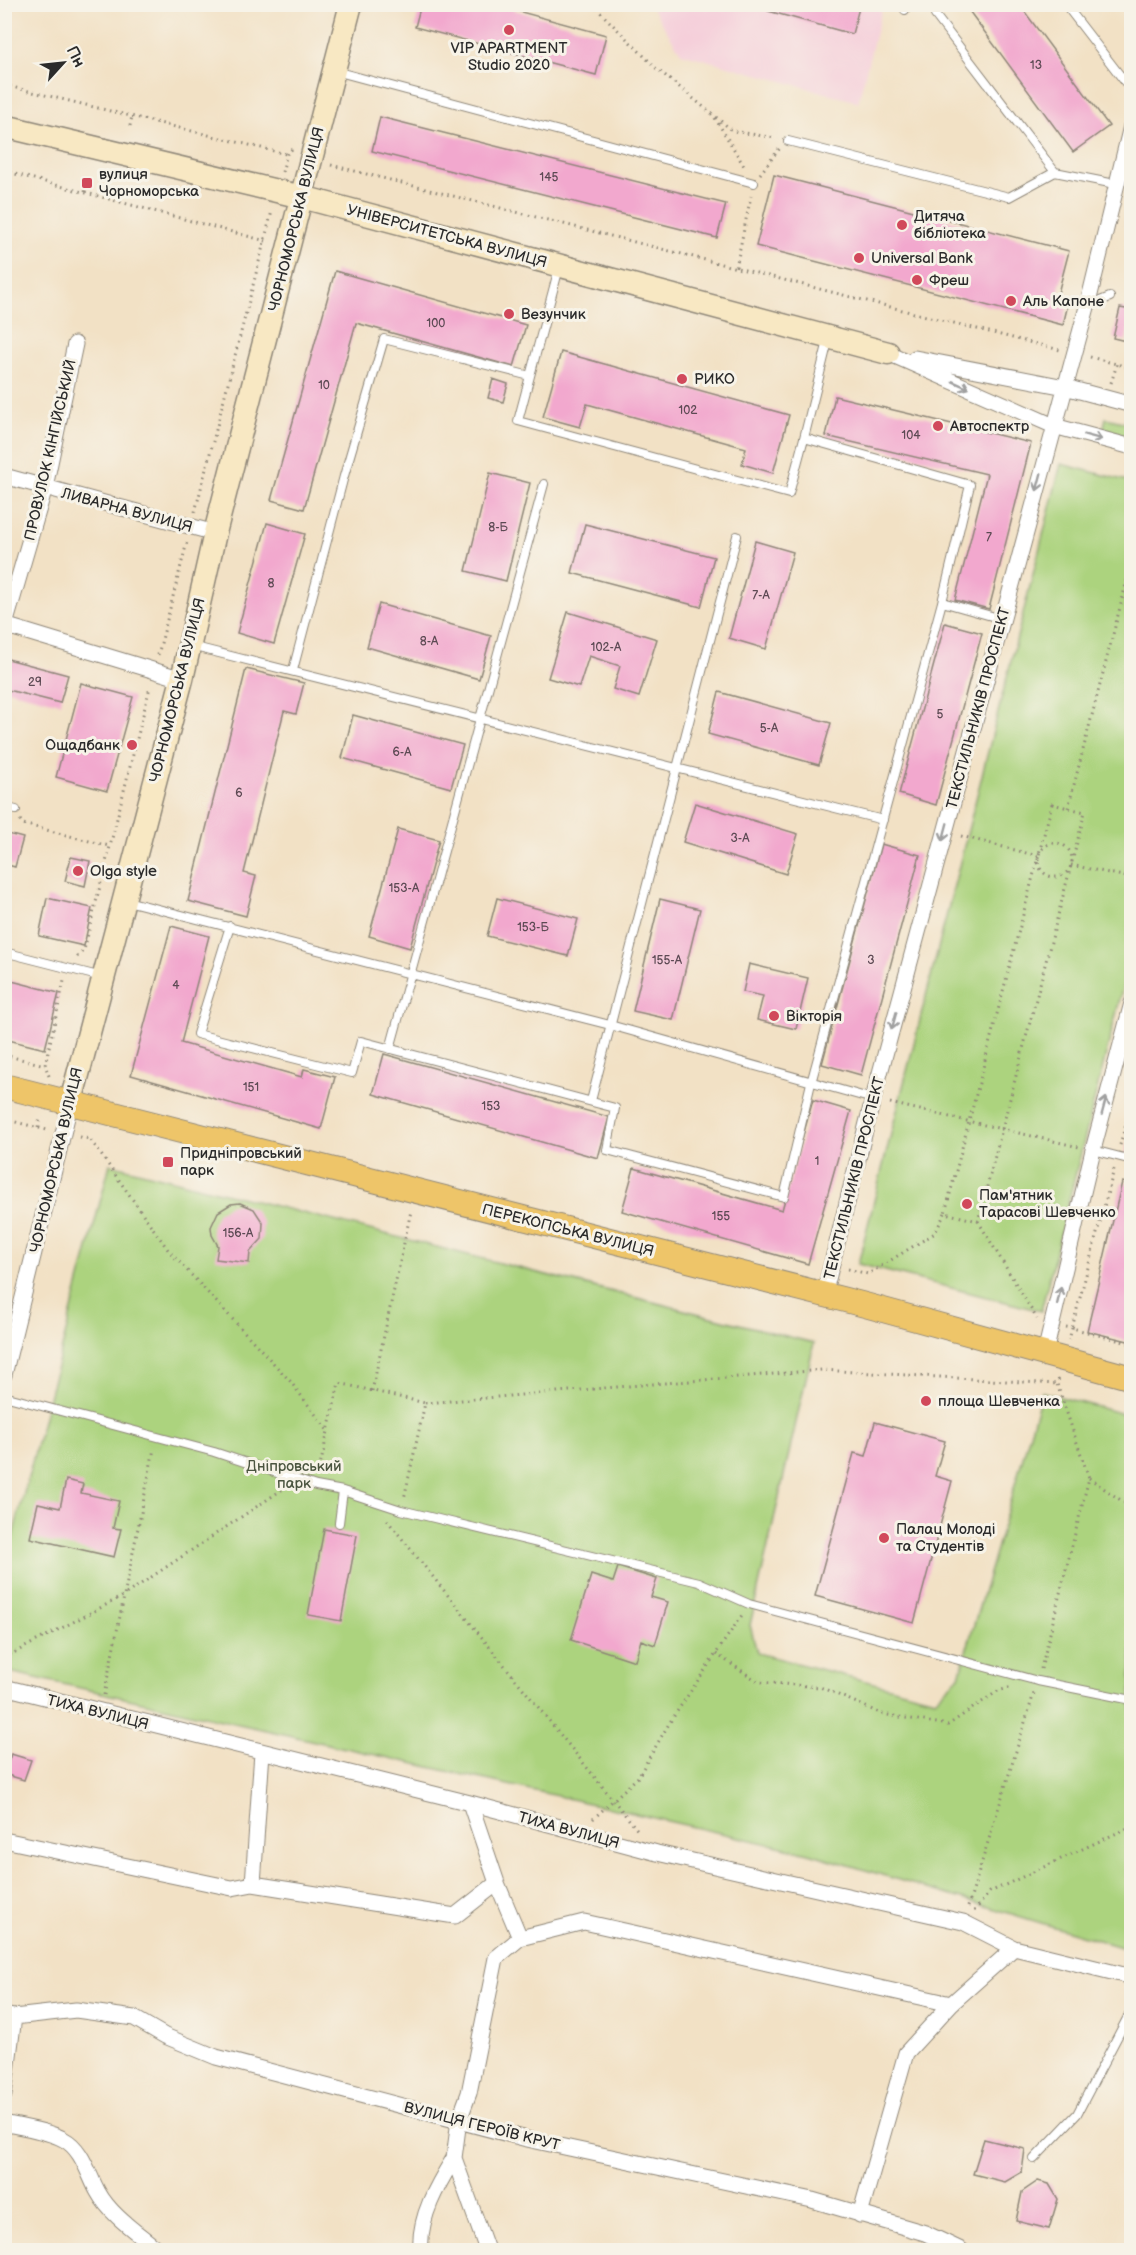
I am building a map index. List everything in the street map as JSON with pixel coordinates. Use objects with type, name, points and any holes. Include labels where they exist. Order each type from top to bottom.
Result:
[{"type":"main road","name":"ПЕРЕКОПСЬКА ВУЛИЦЯ","points":[[4,1086],[70,1105],[824,1294],[1131,1378]]},
{"type":"street","name":"ЧОРНОМОРСЬКА ВУЛИЦЯ","points":[[4,1375],[102,977],[182,679],[215,533],[351,4]]},
{"type":"street","name":"ТЕКСТИЛЬНИКІВ ПРОСПЕКТ","points":[[824,1294],[873,1099],[1087,307],[1115,184],[1126,161],[1131,122]]},
{"type":"street","name":"УНІВЕРСИТЕТСЬКА ВУЛИЦЯ","points":[[4,126],[302,197],[888,353],[1065,387],[1131,405]]},
{"type":"street","name":"ПРОВУЛОК КІНГІЙСЬКИЙ","points":[[75,344],[45,487],[5,625],[182,679]]},
{"type":"street","name":"УНІВЕРСИТЕТСЬКА ВУЛИЦЯ","points":[[888,353],[1054,426],[1131,447]]},
{"type":"street","name":"ЛИВАРНА ВУЛИЦЯ","points":[[4,476],[215,533]]},
{"type":"street","points":[[1045,1353],[1093,1150],[1131,1003]]},
{"type":"street","name":"ТИХА ВУЛИЦЯ","points":[[4,1688],[470,1803],[657,1853],[963,1922],[1014,1948],[1131,1977]]},
{"type":"street","points":[[253,1884],[262,1752]]},
{"type":"street","points":[[470,1803],[497,1883],[520,1938]]},
{"type":"street","points":[[4,1840],[232,1888],[253,1884],[455,1916],[497,1883]]},
{"type":"street","points":[[421,2250],[428,2209],[439,2182],[454,2158],[459,2120],[469,2093],[496,1958],[520,1938],[584,1922],[951,2004]]},
{"type":"street","points":[[860,2216],[906,2054],[951,2004],[1014,1948]]},
{"type":"street","name":"ВУЛИЦЯ ГЕРОЇВ КРУТ","points":[[10,2016],[76,2010],[134,2018],[165,2036],[216,2056],[527,2139],[812,2200],[860,2216],[925,2233],[961,2250]]},
{"type":"street","points":[[4,2095],[10,2016]]},
{"type":"street","points":[[4,2123],[62,2138],[72,2145],[85,2164],[99,2194],[118,2216],[158,2250]]},
{"type":"street","points":[[454,2158],[487,2250]]},
{"type":"lane","points":[[1065,4],[1131,91]]},
{"type":"lane","points":[[935,15],[1055,172]]},
{"type":"lane","points":[[333,71],[754,183]]},
{"type":"lane","points":[[788,141],[1009,198],[1055,172],[1115,184]]},
{"type":"lane","points":[[560,266],[518,421],[789,494],[829,338]]},
{"type":"lane","points":[[1087,307],[1110,297]]},
{"type":"lane","points":[[293,670],[344,476],[384,339],[530,376]]},
{"type":"lane","points":[[230,926],[197,1034],[352,1073],[361,1041],[591,1101],[615,1108],[607,1149],[784,1197],[811,1083],[942,602],[970,485],[804,438]]},
{"type":"lane","points":[[390,1049],[544,484]]},
{"type":"lane","points":[[591,1101],[737,536]]},
{"type":"lane","points":[[942,602],[1002,619]]},
{"type":"lane","points":[[190,645],[883,820]]},
{"type":"lane","points":[[4,807],[15,810]]},
{"type":"lane","points":[[123,900],[610,1025],[873,1099]]},
{"type":"lane","points":[[4,952],[102,977]]},
{"type":"lane","points":[[1093,1150],[1131,1160]]},
{"type":"lane","points":[[4,1396],[214,1452],[316,1486],[343,1491],[401,1510],[699,1582],[749,1604],[1038,1681],[1131,1700]]},
{"type":"lane","points":[[339,1523],[343,1491]]},
{"type":"lane","points":[[1034,2158],[1077,2114],[1131,2009]]},
{"type":"path","points":[[592,4],[656,68],[733,130],[788,141]]},
{"type":"path","points":[[4,86],[310,160],[1131,368]]},
{"type":"path","points":[[714,115],[754,183]]},
{"type":"path","points":[[130,126],[132,116]]},
{"type":"path","points":[[736,267],[754,183],[773,155],[788,141]]},
{"type":"path","points":[[4,171],[290,247]]},
{"type":"path","points":[[85,192],[87,183]]},
{"type":"path","points":[[4,1055],[45,1065],[67,968],[84,950],[265,240]]},
{"type":"path","points":[[1068,808],[1131,561]]},
{"type":"path","points":[[832,1265],[868,1274],[935,1233],[945,1213],[1052,804],[1085,812],[978,1221],[1036,1319]]},
{"type":"path","points":[[15,810],[23,824],[110,846]]},
{"type":"path","points":[[945,832],[1038,856]]},
{"type":"path","points":[[1059,844],[1070,852],[1071,865],[1064,875],[1050,877],[1040,869],[1038,856],[1046,845],[1059,844]]},
{"type":"path","points":[[1071,865],[1131,878]]},
{"type":"path","points":[[873,1099],[1093,1150]]},
{"type":"path","points":[[1131,1101],[1072,1329],[1131,1344]]},
{"type":"path","points":[[4,1119],[38,1128]]},
{"type":"path","points":[[90,1139],[169,1251],[290,1381],[328,1431]]},
{"type":"path","points":[[372,1390],[415,1191]]},
{"type":"path","points":[[945,1213],[978,1221]]},
{"type":"path","points":[[316,1486],[339,1383],[425,1403],[822,1370],[1058,1384],[1089,1478],[1038,1681],[963,1922]]},
{"type":"path","points":[[401,1510],[425,1403]]},
{"type":"path","points":[[100,1713],[157,1438]]},
{"type":"path","points":[[1089,1478],[1131,1508]]},
{"type":"path","points":[[4,1658],[123,1596],[297,1480]]},
{"type":"path","points":[[370,1500],[657,1853]]},
{"type":"path","points":[[577,1832],[638,1777],[749,1604]]},
{"type":"path","points":[[716,1654],[759,1682],[820,1687],[882,1714],[948,1725],[998,1691],[1038,1681]]},
{"type":"path","points":[[963,1922],[990,1892],[1131,1826]]},
{"type":"shaded area","points":[[650,5],[883,5],[858,102],[681,53]]},
{"type":"green space","points":[[1106,418],[1131,424],[1131,437],[1103,430]]},
{"type":"green space","points":[[1061,464],[1131,482],[1131,955],[1041,1311],[858,1264]]},
{"type":"green space","name":"Дніпровський парк","points":[[110,1164],[814,1343],[750,1625],[757,1653],[935,1699],[959,1676],[1042,1392],[1131,1416],[1131,1950],[809,1853],[5,1671],[5,1566]]},
{"type":"building","points":[[421,4],[492,4],[606,35],[596,75],[415,27]]},
{"type":"building","points":[[769,4],[860,4],[852,34],[768,11]]},
{"type":"building","points":[[964,4],[1019,4],[1109,126],[1073,152]]},
{"type":"building","points":[[380,117],[726,204],[717,238],[372,151]]},
{"type":"building","points":[[774,175],[1069,251],[1057,297],[1069,300],[1063,325],[756,246]]},
{"type":"building","points":[[335,271],[526,325],[514,367],[356,323],[304,509],[271,500]]},
{"type":"building","points":[[1120,308],[1132,310],[1126,341],[1113,338]]},
{"type":"building","points":[[561,352],[789,415],[773,473],[742,464],[746,448],[587,404],[580,427],[543,417]]},
{"type":"building","points":[[493,379],[508,384],[503,402],[488,398]]},
{"type":"building","points":[[835,396],[1031,443],[989,609],[955,600],[987,474],[826,436]]},
{"type":"building","points":[[490,473],[530,483],[506,581],[466,571]]},
{"type":"building","points":[[267,523],[305,534],[274,644],[237,633]]},
{"type":"building","points":[[585,524],[714,557],[701,607],[572,573]]},
{"type":"building","points":[[755,541],[793,552],[766,649],[729,638]]},
{"type":"building","points":[[379,604],[491,636],[479,679],[367,647]]},
{"type":"building","points":[[568,612],[657,639],[639,697],[613,689],[620,666],[589,656],[579,687],[548,678]]},
{"type":"building","points":[[945,623],[982,633],[936,805],[899,794]]},
{"type":"building","points":[[4,658],[68,675],[60,703],[4,689]]},
{"type":"building","points":[[246,669],[304,683],[296,714],[284,711],[244,873],[256,876],[246,916],[188,901]]},
{"type":"building","points":[[81,683],[133,697],[107,791],[56,777]]},
{"type":"building","points":[[719,692],[831,723],[819,765],[708,734]]},
{"type":"building","points":[[353,715],[463,745],[451,788],[342,758]]},
{"type":"building","points":[[695,803],[798,834],[786,874],[683,842]]},
{"type":"building","points":[[398,829],[439,840],[410,948],[369,936]]},
{"type":"building","points":[[4,833],[23,838],[15,867],[4,864]]},
{"type":"building","points":[[881,844],[920,855],[861,1075],[822,1064]]},
{"type":"building","points":[[71,857],[90,861],[85,886],[65,881]]},
{"type":"building","points":[[47,898],[92,908],[84,946],[39,936]]},
{"type":"building","points":[[497,898],[578,919],[568,956],[487,936]]},
{"type":"building","points":[[660,899],[700,909],[673,1020],[633,1011]]},
{"type":"building","points":[[171,926],[209,936],[181,1043],[302,1077],[304,1069],[335,1077],[321,1129],[131,1075]]},
{"type":"building","points":[[749,964],[808,978],[796,1029],[757,1020],[763,996],[743,992]]},
{"type":"building","points":[[4,979],[59,993],[45,1049],[4,1039]]},
{"type":"building","points":[[384,1054],[609,1117],[598,1158],[373,1094]]},
{"type":"building","points":[[813,1100],[851,1111],[808,1264],[622,1211],[634,1168],[782,1210]]},
{"type":"building","points":[[1132,1135],[1132,1156],[1125,1155]]},
{"type":"building","points":[[1122,1182],[1132,1184],[1132,1342],[1087,1331]]},
{"type":"building","points":[[240,1203],[254,1209],[263,1223],[262,1239],[250,1252],[249,1263],[216,1259],[218,1246],[212,1235],[211,1227],[218,1212],[231,1204]]},
{"type":"building","name":"Палац Молоді та Студентів","points":[[875,1422],[945,1441],[935,1476],[952,1481],[914,1623],[815,1596],[854,1453],[866,1456]]},
{"type":"building","points":[[66,1480],[83,1484],[81,1493],[119,1501],[113,1528],[121,1529],[114,1557],[30,1538],[38,1503],[60,1508]]},
{"type":"building","points":[[324,1529],[357,1535],[341,1621],[308,1615]]},
{"type":"building","points":[[618,1567],[657,1579],[651,1597],[668,1602],[655,1645],[641,1640],[635,1661],[571,1640],[591,1575],[613,1582]]},
{"type":"building","points":[[11,1754],[31,1760],[24,1780],[4,1774]]},
{"type":"building","points":[[984,2139],[1025,2149],[1022,2172],[1005,2182],[973,2174]]},
{"type":"building","points":[[1038,2181],[1049,2184],[1058,2199],[1049,2229],[1016,2221],[1022,2192]]},
{"type":"place","name":"VIP APARTMENT Studio 2020","points":[[509,30]]},
{"type":"place","name":"вулиця Чорноморська","points":[[87,183]]},
{"type":"place","name":"Дитяча бібліотека","points":[[902,225]]},
{"type":"place","name":"Universal Bank","points":[[859,258]]},
{"type":"place","name":"Фреш","points":[[917,280]]},
{"type":"place","name":"Аль Капоне","points":[[1011,301]]},
{"type":"place","name":"Везунчик","points":[[509,314]]},
{"type":"place","name":"РИКО","points":[[682,379]]},
{"type":"place","name":"Автоспектр","points":[[938,426]]},
{"type":"place","name":"Ощадбанк","points":[[132,745]]},
{"type":"place","name":"Olga style","points":[[78,871]]},
{"type":"place","name":"Вікторія","points":[[774,1016]]},
{"type":"place","name":"Придніпровський парк","points":[[168,1162]]},
{"type":"place","name":"Пам'ятник Тарасові Шевченко","points":[[967,1204]]},
{"type":"place","name":"площа Шевченка","points":[[926,1401]]},
{"type":"place","name":"Палац Молоді та Студентів","points":[[884,1538]]}]
